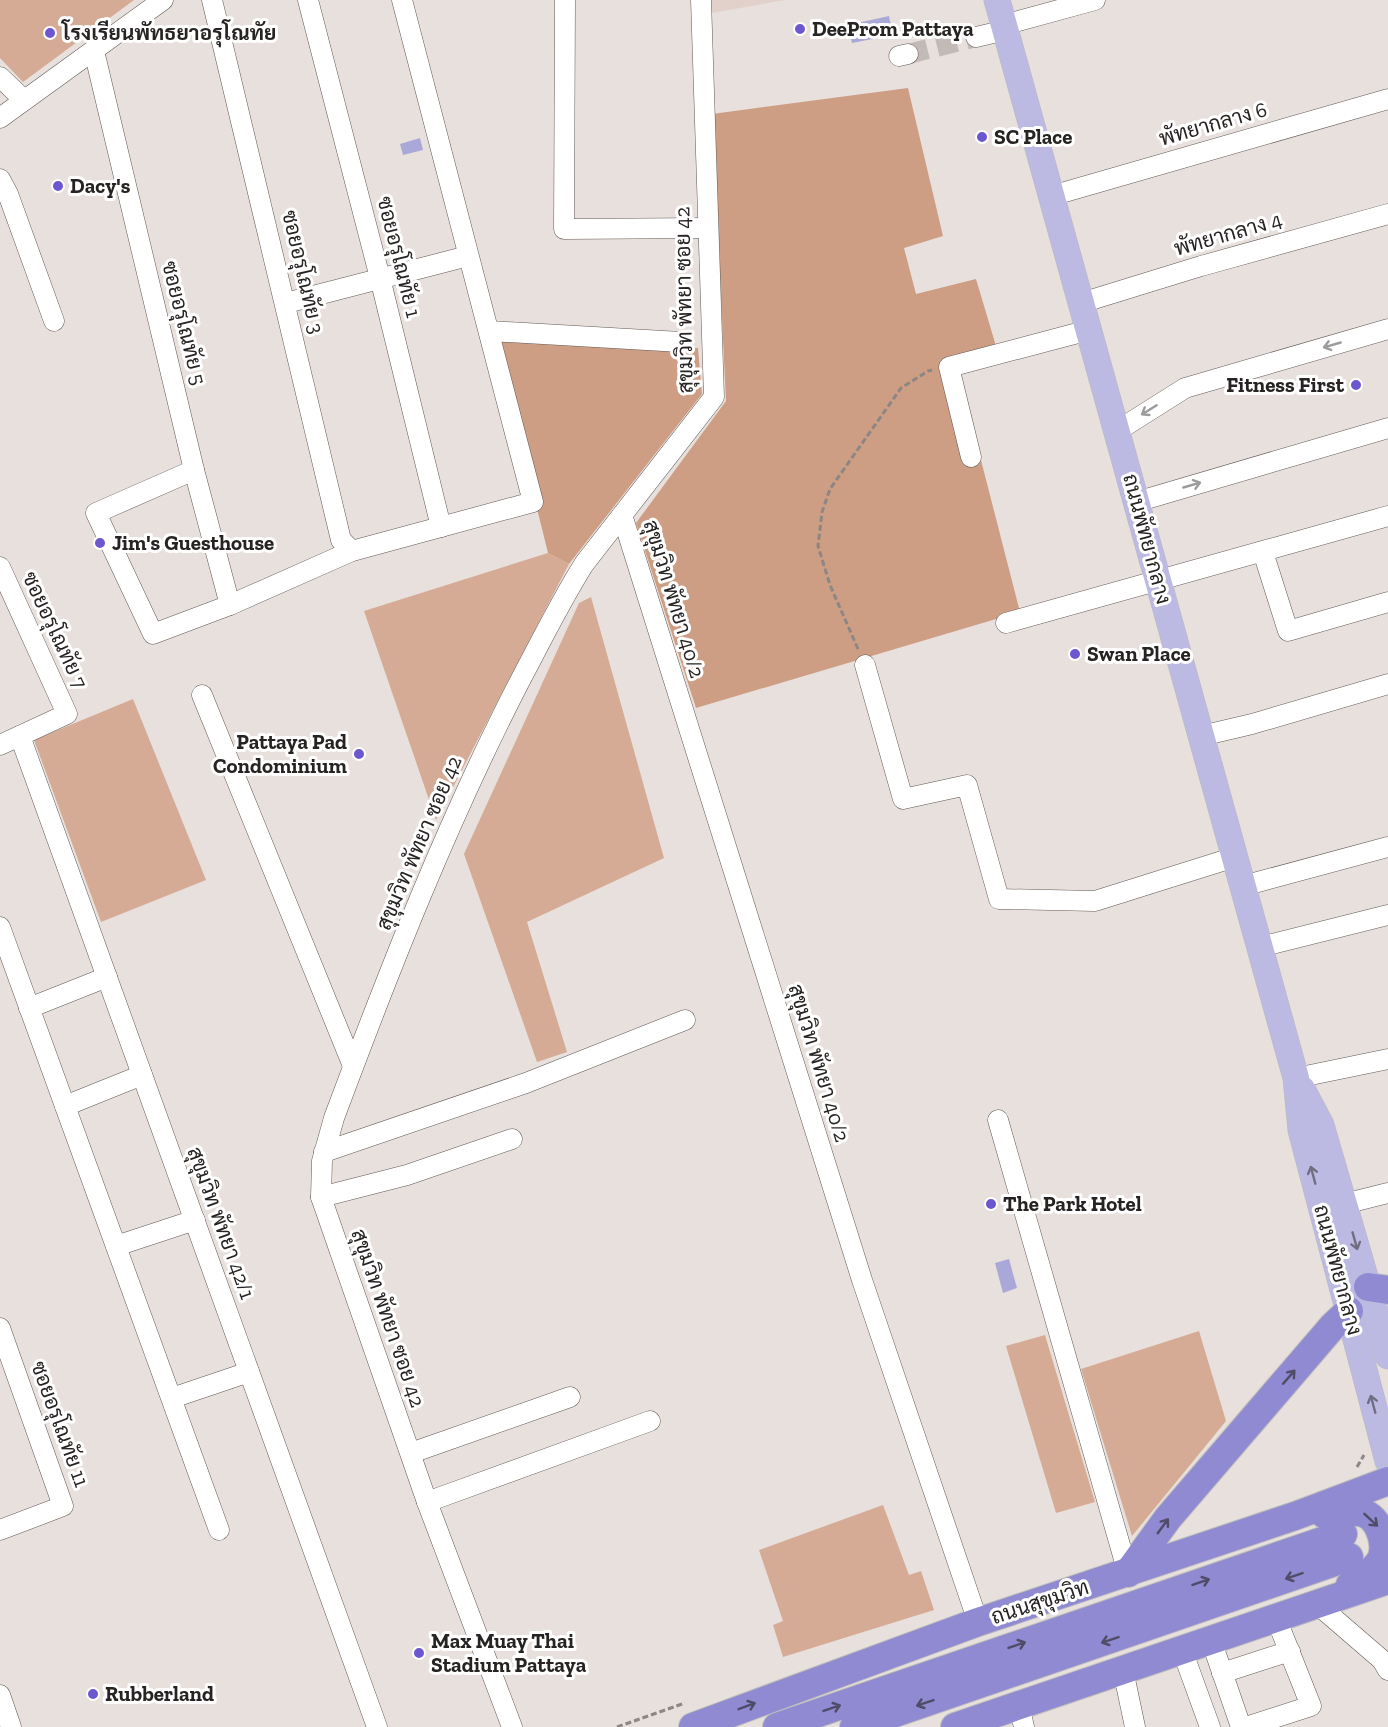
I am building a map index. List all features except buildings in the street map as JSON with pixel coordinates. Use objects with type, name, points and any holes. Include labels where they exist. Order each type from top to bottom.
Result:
[{"type":"highway","points":[[1128,1573],[1168,1518],[1332,1327],[1349,1311]]},
{"type":"highway","name":"ถนนสุขุมวิท","points":[[693,1727],[978,1622],[1295,1516],[1388,1481]]},
{"type":"highway","points":[[1295,1516],[1358,1512],[1371,1517],[1382,1537],[1382,1558],[1374,1569],[1323,1602]]},
{"type":"highway","name":"ถนนสุขุมวิท","points":[[777,1727],[1346,1545],[854,1727]]},
{"type":"highway","points":[[955,1727],[1021,1716],[1123,1670],[1387,1579]]},
{"type":"main road","name":"ถนนพัทยากลาง","points":[[997,0],[1296,1078],[1301,1130],[1349,1311],[1377,1456]]},
{"type":"main road","name":"ถนนพัทยากลาง","points":[[1296,1078],[1321,1125],[1344,1204],[1378,1288],[1388,1356]]},
{"type":"street","points":[[0,118],[163,0]]},
{"type":"street","name":"ซอยอรุโณทัย 3","points":[[212,0],[341,540],[352,551]]},
{"type":"street","name":"ซอยอรุโณทัย 1","points":[[308,0],[441,527]]},
{"type":"street","points":[[194,470],[96,513],[153,634],[230,605],[352,551],[532,502],[402,0]]},
{"type":"street","points":[[565,0],[564,229],[708,228]]},
{"type":"street","name":"สุขุมวิท พัทยา ซอย 42","points":[[512,1727],[427,1502],[321,1197],[324,1152],[353,1066],[438,855],[499,720],[567,591],[584,564],[714,397],[700,0]]},
{"type":"street","points":[[976,37],[1095,0]]},
{"type":"street","name":"ซอยอรุโณทัย 5","points":[[94,51],[194,470],[230,605]]},
{"type":"street","points":[[0,77],[24,100]]},
{"type":"street","name":"พัทยากลาง 6","points":[[1051,196],[1388,99]]},
{"type":"street","points":[[0,179],[8,194],[54,321]]},
{"type":"street","name":"พัทยากลาง 4","points":[[1081,303],[1209,264],[1388,214]]},
{"type":"street","points":[[286,303],[468,256]]},
{"type":"street","points":[[1117,430],[1185,388],[1388,329]]},
{"type":"street","points":[[971,457],[949,367],[1089,330]]},
{"type":"street","points":[[489,331],[681,342]]},
{"type":"street","points":[[1136,502],[1388,428]]},
{"type":"street","name":"สุขุมวิท พัทยา 40/2","points":[[622,515],[861,1280],[978,1622]]},
{"type":"street","points":[[1006,623],[1388,516]]},
{"type":"street","points":[[1263,552],[1288,631],[1388,602]]},
{"type":"street","name":"ซอยอรุโณทัย 7","points":[[0,567],[67,714],[20,736]]},
{"type":"street","points":[[865,665],[903,798],[967,785],[999,899],[1095,901],[1235,857]]},
{"type":"street","points":[[1201,736],[1252,724],[1388,684]]},
{"type":"street","points":[[202,695],[353,1066]]},
{"type":"street","points":[[0,745],[20,736]]},
{"type":"street","name":"สุขุมวิท พัทยา 42/1","points":[[20,736],[377,1727]]},
{"type":"street","points":[[1243,886],[1388,847]]},
{"type":"street","points":[[1260,947],[1388,915]]},
{"type":"street","points":[[0,927],[219,1530]]},
{"type":"street","points":[[29,1008],[107,977]]},
{"type":"street","points":[[324,1152],[526,1083],[685,1020]]},
{"type":"street","points":[[1296,1078],[1388,1059]]},
{"type":"street","points":[[65,1106],[142,1075]]},
{"type":"street","points":[[998,1120],[1128,1573]]},
{"type":"street","points":[[321,1197],[407,1175],[512,1139]]},
{"type":"street","points":[[1344,1204],[1388,1193]]},
{"type":"street","points":[[116,1246],[195,1220]]},
{"type":"street","name":"ซอยอรุโณทัย 11","points":[[0,1328],[63,1506],[0,1530]]},
{"type":"street","points":[[171,1398],[249,1372]]},
{"type":"street","points":[[411,1453],[570,1397]]},
{"type":"street","points":[[427,1502],[650,1421]]},
{"type":"street","points":[[1323,1602],[1382,1660],[1388,1670]]},
{"type":"street","points":[[1210,1640],[1243,1727],[1311,1706],[1276,1618]]},
{"type":"street","points":[[1182,1650],[1210,1727]]},
{"type":"street","points":[[1222,1673],[1290,1651]]},
{"type":"street","points":[[1123,1670],[1135,1727]]},
{"type":"street","points":[[0,1695],[11,1727]]},
{"type":"path","points":[[865,665],[830,585],[818,546],[822,512],[830,489],[901,388],[928,371],[949,367]]},
{"type":"path","points":[[1357,1468],[1377,1456]]},
{"type":"shaded area","name":"โรงเรียนพัทธยาอรุโณทัย","points":[[0,0],[134,0],[23,82],[0,58]]},
{"type":"shaded area","points":[[712,0],[785,0],[712,13]]},
{"type":"shaded area","points":[[908,88],[943,236],[904,248],[916,294],[976,279],[996,346],[954,355],[1020,612],[696,708],[636,523],[726,401],[712,114]]},
{"type":"shaded area","points":[[495,339],[698,348],[702,394],[569,564],[548,553]]},
{"type":"shaded area","points":[[548,553],[569,564],[436,820],[364,611]]},
{"type":"shaded area","points":[[591,597],[664,858],[527,922],[567,1052],[537,1062],[464,854],[579,603]]},
{"type":"shaded area","points":[[133,699],[206,880],[101,922],[34,740]]},
{"type":"shaded area","points":[[1199,1331],[1226,1421],[1132,1536],[1081,1369]]},
{"type":"shaded area","points":[[1045,1335],[1095,1502],[1056,1513],[1006,1346]]},
{"type":"shaded area","points":[[883,1505],[909,1575],[921,1571],[934,1610],[783,1657],[773,1625],[783,1621],[759,1550]]},
{"type":"water","points":[[889,16],[893,35],[852,43],[848,25]]},
{"type":"water","points":[[420,138],[423,150],[403,155],[400,144]]},
{"type":"water","points":[[1009,1259],[1017,1288],[1003,1293],[995,1263]]},
{"type":"tunnel","points":[[908,54],[976,37]]},
{"type":"place","name":"DeeProm Pattaya","points":[[800,29]]},
{"type":"place","name":"โรงเรียนพัทธยาอรุโณทัย","points":[[50,33]]},
{"type":"place","name":"SC Place","points":[[982,137]]},
{"type":"place","name":"Dacy's","points":[[58,186]]},
{"type":"place","name":"Fitness First","points":[[1356,385]]},
{"type":"place","name":"Jim's Guesthouse","points":[[100,543]]},
{"type":"place","name":"Swan Place","points":[[1075,654]]},
{"type":"place","name":"Pattaya Pad Condominium","points":[[359,754]]},
{"type":"place","name":"The Park Hotel","points":[[991,1204]]},
{"type":"place","name":"Max Muay Thai Stadium Pattaya","points":[[419,1653]]},
{"type":"place","name":"Rubberland","points":[[93,1694]]}]
